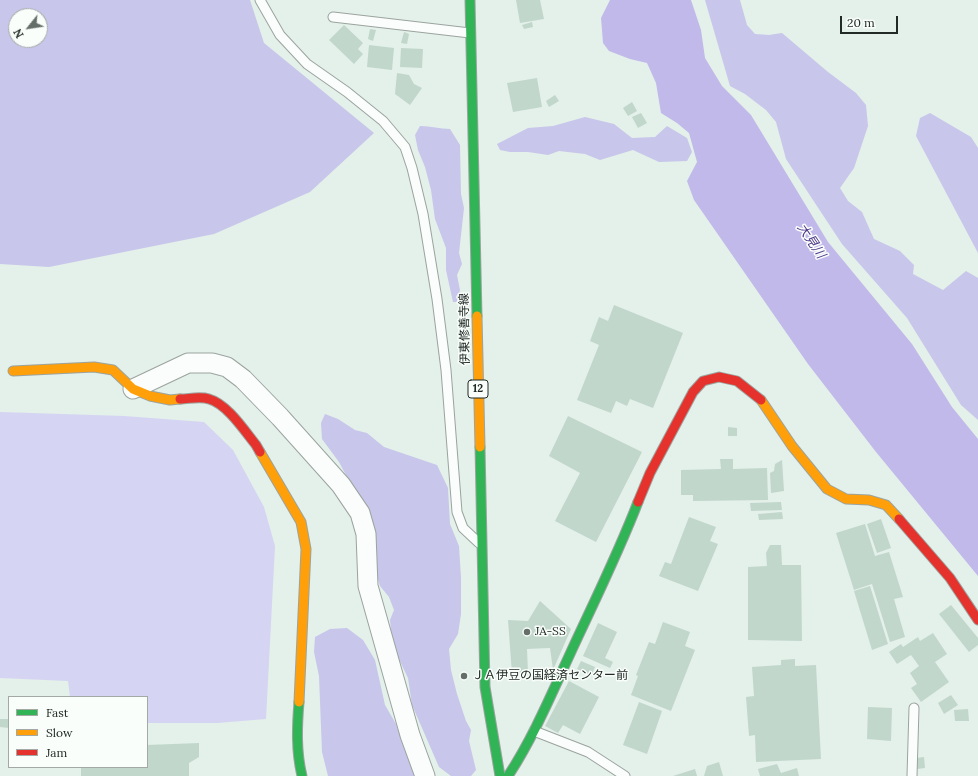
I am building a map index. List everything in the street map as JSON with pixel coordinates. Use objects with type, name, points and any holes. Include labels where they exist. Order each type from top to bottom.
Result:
[{"type":"street","name":"伊東修善寺線","points":[[470,0],[485,687],[500,776]]},
{"type":"street","points":[[133,389],[188,363],[212,363],[227,367],[242,379],[280,417],[340,485],[360,513],[366,534],[368,586],[410,735],[425,776]]},
{"type":"street","points":[[13,371],[94,367],[113,370],[133,389],[150,396],[170,400],[197,398],[209,399],[225,408],[256,445],[301,522],[306,549],[297,736],[299,764],[302,776]]},
{"type":"street","points":[[508,776],[534,731],[624,536],[650,473],[693,392],[704,381],[718,377],[737,381],[759,398],[792,446],[827,489],[846,499],[869,500],[886,505],[950,578],[978,620]]},
{"type":"lane","points":[[260,0],[280,35],[307,64],[348,92],[383,121],[405,147],[412,168],[423,214],[437,299],[446,370],[456,482],[457,512],[463,528],[482,545]]},
{"type":"lane","points":[[333,17],[470,33]]},
{"type":"lane","points":[[912,776],[914,708]]},
{"type":"lane","points":[[534,731],[588,752],[625,776]]},
{"type":"shaded area","points":[[0,0],[250,0],[264,43],[374,133],[310,192],[214,234],[49,267],[0,264]]},
{"type":"shaded area","points":[[705,0],[740,0],[747,25],[755,34],[769,35],[782,33],[828,72],[856,93],[866,105],[868,126],[854,168],[840,188],[848,201],[862,212],[874,239],[900,251],[914,265],[913,274],[943,290],[966,271],[978,278],[978,420],[961,405],[907,318],[842,244],[786,159],[776,122],[766,110],[745,94],[730,86]]},
{"type":"shaded area","points":[[930,113],[971,137],[978,148],[978,253],[916,136],[920,118]]},
{"type":"shaded area","points":[[585,117],[614,124],[632,138],[655,137],[667,126],[687,138],[692,152],[687,161],[659,162],[633,150],[600,160],[585,154],[559,151],[548,155],[528,152],[510,152],[500,150],[497,144],[528,128],[553,126]]},
{"type":"shaded area","points":[[420,126],[450,129],[460,145],[461,194],[464,208],[459,253],[462,264],[457,275],[460,290],[457,302],[453,302],[446,270],[446,248],[435,219],[431,190],[425,167],[418,150],[415,135]]},
{"type":"shaded area","points":[[0,412],[124,416],[204,422],[233,450],[264,507],[275,546],[266,719],[217,723],[148,723],[148,696],[70,696],[68,681],[0,678]]},
{"type":"shaded area","points":[[325,414],[338,419],[355,430],[367,433],[384,447],[437,465],[448,488],[450,524],[459,546],[461,578],[461,614],[458,634],[449,649],[451,670],[457,694],[466,721],[471,730],[469,741],[476,770],[471,776],[451,776],[439,767],[412,705],[408,678],[392,640],[390,620],[394,610],[389,597],[380,586],[347,477],[339,462],[322,439],[321,423]]},
{"type":"shaded area","points":[[347,628],[363,640],[375,660],[385,705],[396,724],[415,776],[328,776],[322,752],[319,676],[314,652],[315,637],[330,629]]},
{"type":"water","name":"大見川","points":[[610,0],[691,0],[701,30],[705,58],[722,86],[751,115],[828,242],[912,344],[952,407],[978,439],[978,576],[876,452],[808,364],[694,200],[687,181],[697,162],[689,133],[661,113],[656,83],[647,63],[630,59],[609,51],[603,43],[601,18]]},
{"type":"building","points":[[516,0],[540,0],[544,19],[520,23]]},
{"type":"building","points":[[532,22],[533,27],[524,29],[522,25]]},
{"type":"building","points":[[344,25],[363,43],[358,49],[363,54],[354,64],[329,40]]},
{"type":"building","points":[[370,29],[376,30],[373,41],[368,39]]},
{"type":"building","points":[[404,32],[409,34],[407,44],[401,43]]},
{"type":"building","points":[[369,45],[394,48],[392,70],[367,67]]},
{"type":"building","points":[[401,48],[423,49],[422,68],[400,67]]},
{"type":"building","points":[[397,73],[409,75],[414,84],[422,88],[410,105],[395,94]]},
{"type":"building","points":[[537,78],[542,107],[513,112],[507,83]]},
{"type":"building","points":[[555,95],[559,101],[549,107],[546,101]]},
{"type":"building","points":[[632,102],[637,111],[628,116],[623,108]]},
{"type":"building","points":[[641,113],[647,123],[638,128],[632,117]]},
{"type":"building","points":[[614,305],[683,333],[653,408],[630,399],[627,406],[616,401],[611,413],[577,400],[599,345],[590,341],[599,317],[608,321]]},
{"type":"building","points":[[568,416],[642,452],[596,542],[555,521],[580,473],[549,456]]},
{"type":"building","points":[[728,427],[737,428],[737,436],[728,436]]},
{"type":"building","points":[[720,459],[733,459],[733,469],[767,468],[768,500],[693,501],[693,495],[681,495],[681,470],[721,469]]},
{"type":"building","points":[[782,460],[784,491],[771,493],[770,473],[774,471],[775,464]]},
{"type":"building","points":[[781,502],[782,510],[751,511],[750,503]]},
{"type":"building","points":[[782,512],[783,519],[759,520],[758,514]]},
{"type":"building","points":[[689,517],[716,527],[710,541],[718,544],[698,591],[659,576],[665,562],[671,564]]},
{"type":"building","points":[[881,519],[891,548],[877,553],[867,524]]},
{"type":"building","points":[[865,524],[875,556],[889,552],[903,597],[894,599],[905,637],[890,642],[872,584],[854,590],[836,533]]},
{"type":"building","points":[[770,545],[781,545],[782,565],[801,565],[802,641],[748,640],[748,567],[767,566],[766,553]]},
{"type":"building","points":[[870,586],[888,644],[872,650],[854,591]]},
{"type":"building","points":[[540,601],[571,629],[553,670],[550,648],[527,649],[528,673],[512,674],[508,620],[528,621]]},
{"type":"building","points":[[951,605],[978,638],[978,645],[969,652],[939,614]]},
{"type":"building","points":[[663,622],[690,632],[685,646],[695,650],[671,711],[631,695],[638,676],[636,675],[649,642],[655,644]]},
{"type":"building","points":[[598,623],[617,632],[605,658],[613,662],[610,668],[583,656]]},
{"type":"building","points":[[933,633],[947,654],[935,662],[949,682],[921,702],[911,688],[917,684],[910,673],[919,666],[911,655],[897,664],[889,652],[901,644],[903,647],[918,637],[920,641]]},
{"type":"building","points":[[795,659],[795,666],[816,665],[821,759],[756,762],[755,735],[749,736],[746,697],[754,696],[752,667],[781,665],[781,660]]},
{"type":"building","points":[[581,661],[595,667],[591,676],[577,669]]},
{"type":"building","points":[[569,681],[599,697],[580,734],[563,725],[558,733],[545,726]]},
{"type":"building","points":[[951,695],[958,705],[944,714],[938,703]]},
{"type":"building","points":[[639,702],[662,711],[647,754],[623,745]]},
{"type":"building","points":[[868,707],[892,708],[891,741],[867,739]]},
{"type":"building","points":[[968,709],[969,721],[955,721],[954,710]]},
{"type":"building","points":[[0,719],[8,719],[8,728],[0,727]]},
{"type":"building","points":[[199,743],[199,757],[189,763],[189,776],[81,776],[81,768],[148,768],[148,745]]},
{"type":"building","points":[[924,757],[925,768],[917,769],[916,758]]},
{"type":"building","points":[[719,762],[723,776],[704,776],[707,766]]},
{"type":"building","points":[[777,764],[781,773],[797,768],[799,776],[760,776],[758,769]]},
{"type":"building","points":[[695,769],[697,776],[673,776]]},
{"type":"traffic: fast","points":[[470,0],[477,316]]},
{"type":"traffic: fast","points":[[480,447],[485,687],[500,776]]},
{"type":"traffic: fast","points":[[508,776],[526,747],[549,701],[614,560],[638,502]]},
{"type":"traffic: fast","points":[[299,702],[298,739],[302,776]]},
{"type":"traffic: slow","points":[[477,316],[480,447]]},
{"type":"traffic: slow","points":[[13,371],[94,367],[113,370],[133,389],[150,396],[170,400],[180,399]]},
{"type":"traffic: slow","points":[[761,400],[792,446],[827,489],[846,499],[869,500],[886,505],[899,519]]},
{"type":"traffic: slow","points":[[260,452],[301,522],[306,549],[299,702]]},
{"type":"traffic: jam","points":[[638,502],[650,473],[693,392],[703,381],[719,377],[737,381],[761,400]]},
{"type":"traffic: jam","points":[[180,399],[202,398],[216,402],[235,418],[260,452]]},
{"type":"traffic: jam","points":[[899,519],[950,578],[978,620]]},
{"type":"place","name":"JA-SS","points":[[527,632]]},
{"type":"place","name":"ＪＡ伊豆の国経済センター前","points":[[464,676]]}]
